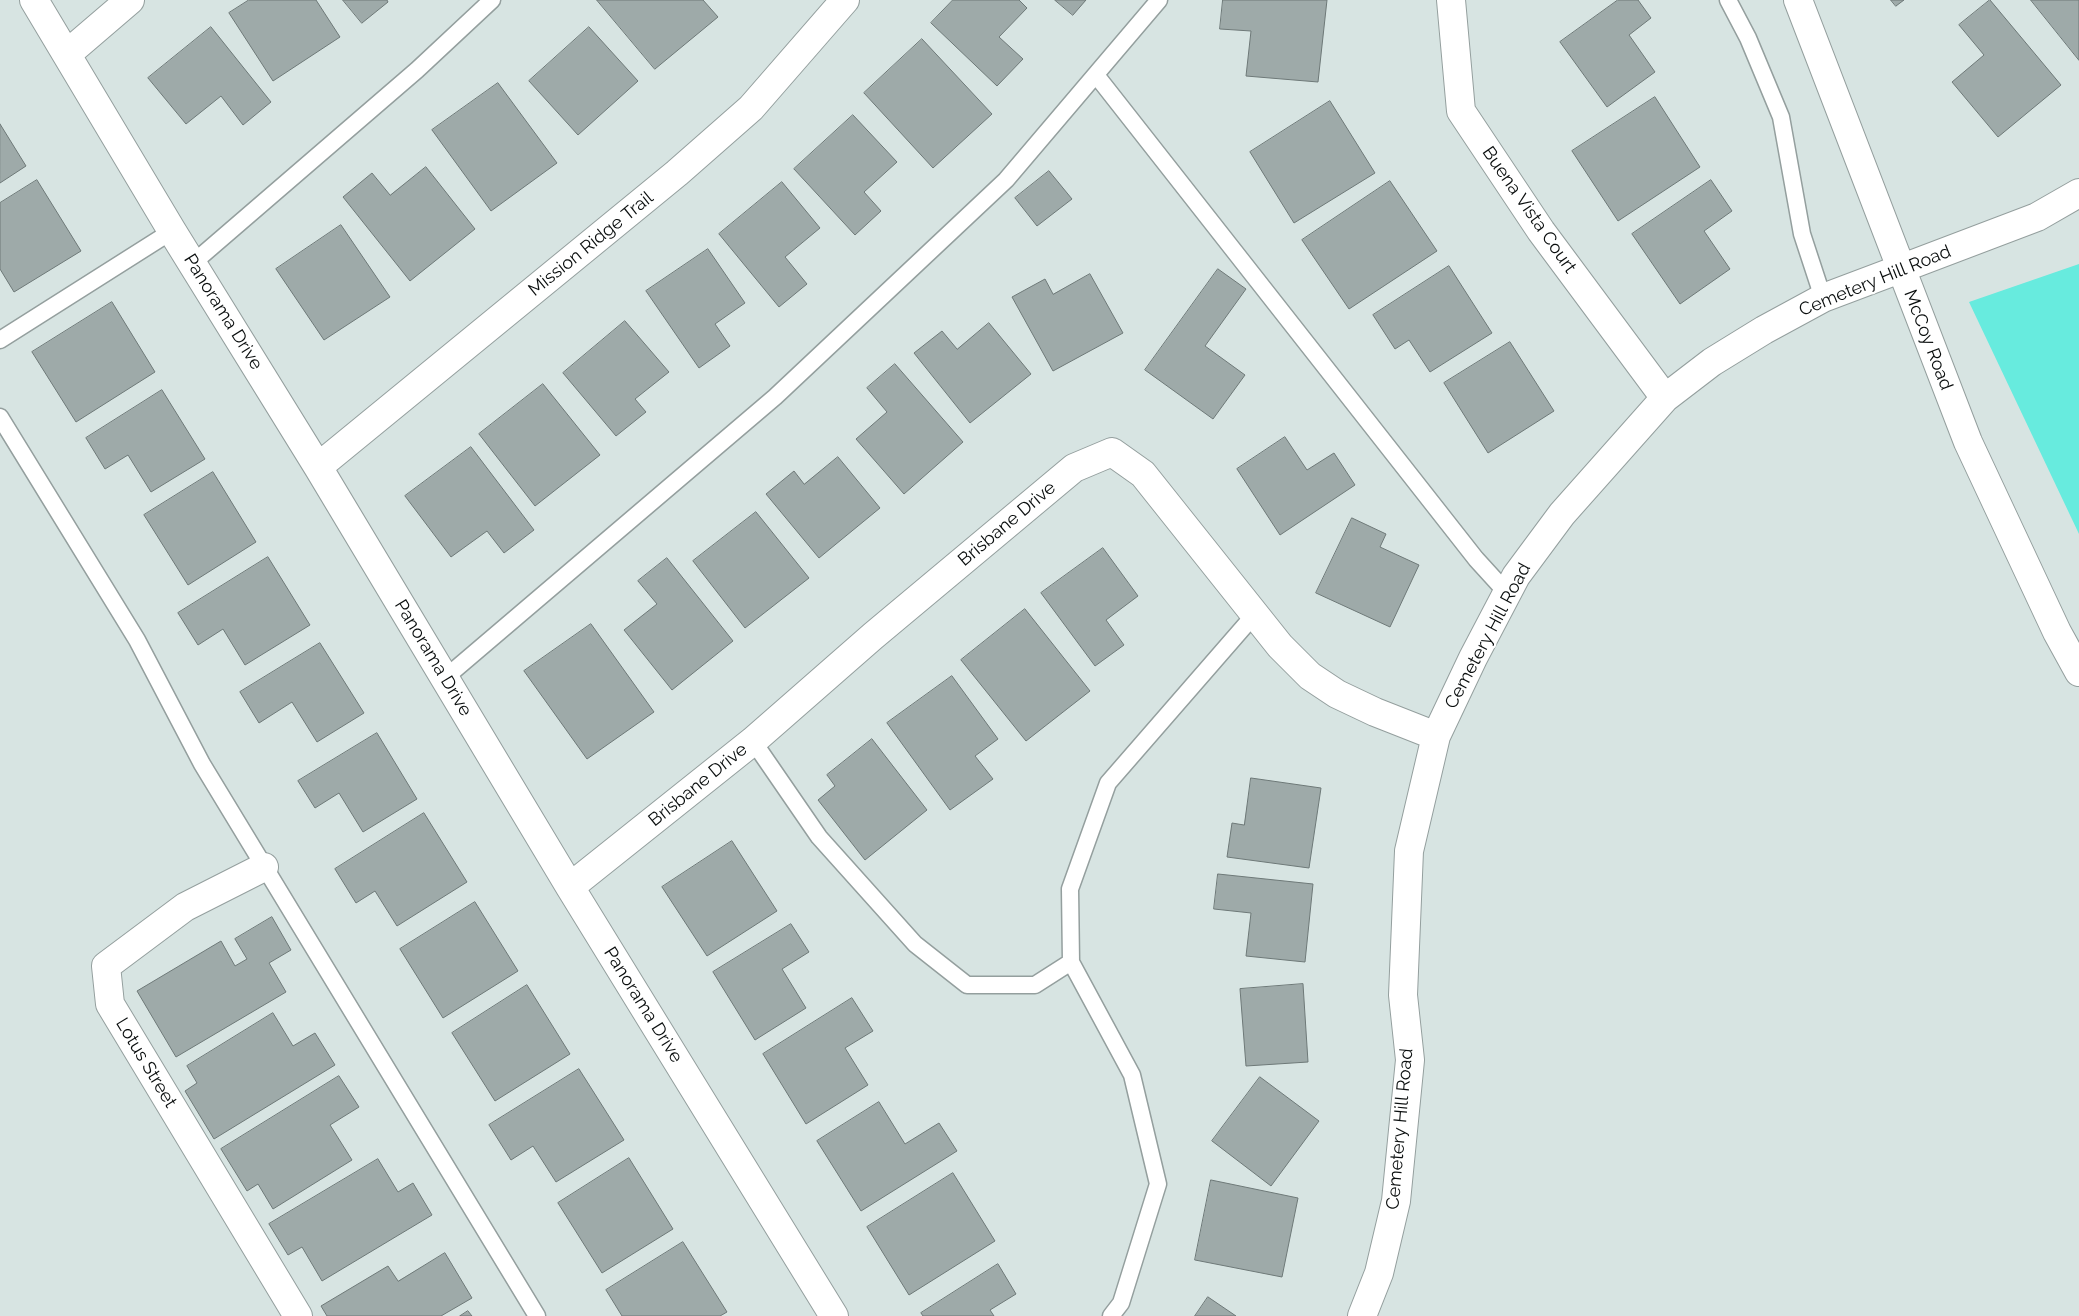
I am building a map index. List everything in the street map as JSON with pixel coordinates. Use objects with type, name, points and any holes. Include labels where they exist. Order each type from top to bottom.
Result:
[{"type":"street","name":"Panorama Drive","points":[[34,0],[172,231],[318,467],[570,887],[834,1316]]},
{"type":"street","points":[[67,54],[130,0]]},
{"type":"street","name":"Mission Ridge Trail","points":[[318,467],[677,173],[751,108],[845,0]]},
{"type":"street","name":"Buena Vista Court","points":[[1452,0],[1461,111],[1541,231],[1665,398]]},
{"type":"street","name":"McCoy Road","points":[[1798,0],[1968,442],[2056,632],[2079,672]]},
{"type":"street","name":"Cemetery Hill Road","points":[[1362,1316],[1379,1273],[1396,1201],[1410,1060],[1403,995],[1409,851],[1436,736],[1473,658],[1516,576],[1562,514],[1665,398],[1712,362],[1764,330],[1823,298],[2037,217],[2079,193]]},
{"type":"street","name":"Brisbane Drive","points":[[570,887],[753,742],[873,636],[1074,468],[1112,452],[1143,474],[1286,652],[1310,676],[1337,694],[1375,712],[1436,736]]},
{"type":"street","name":"Lotus Street","points":[[264,867],[185,907],[106,966],[110,1004],[298,1316]]},
{"type":"lane","points":[[193,264],[417,70],[492,0]]},
{"type":"lane","points":[[445,678],[775,397],[1006,180],[1159,0]]},
{"type":"lane","points":[[1728,0],[1748,38],[1781,117],[1802,234],[1823,298]]},
{"type":"lane","points":[[1096,74],[1476,559],[1507,593]]},
{"type":"lane","points":[[0,340],[172,231]]},
{"type":"lane","points":[[1,419],[137,640],[202,764],[537,1316]]},
{"type":"lane","points":[[1111,1316],[1121,1303],[1158,1184],[1132,1075],[1071,962],[1070,889],[1108,783],[1255,614]]},
{"type":"lane","points":[[753,742],[819,837],[915,944],[967,985],[1035,985],[1071,962]]},
{"type":"shaded area","points":[[2079,264],[2079,534],[1969,302]]},
{"type":"building","points":[[249,0],[316,0],[340,37],[273,81],[229,13]]},
{"type":"building","points":[[343,0],[387,0],[388,2],[362,23]]},
{"type":"building","points":[[597,0],[703,0],[718,17],[655,69]]},
{"type":"building","points":[[953,0],[1019,0],[1027,8],[999,37],[1023,59],[997,86],[931,23]]},
{"type":"building","points":[[1055,0],[1086,0],[1073,15]]},
{"type":"building","points":[[1223,0],[1327,0],[1318,82],[1246,76],[1251,31],[1220,29]]},
{"type":"building","points":[[1618,0],[1638,0],[1651,18],[1629,35],[1655,72],[1607,107],[1560,42]]},
{"type":"building","points":[[1891,0],[1904,0],[1896,6]]},
{"type":"building","points":[[1990,0],[2061,85],[1998,137],[1952,82],[1984,55],[1959,25]]},
{"type":"building","points":[[2031,0],[2079,0],[2079,60]]},
{"type":"building","points":[[211,27],[271,102],[243,125],[221,96],[186,124],[148,78]]},
{"type":"building","points":[[589,27],[638,81],[578,135],[529,81]]},
{"type":"building","points":[[922,39],[992,114],[933,168],[864,93]]},
{"type":"building","points":[[498,83],[557,163],[491,211],[432,130]]},
{"type":"building","points":[[1655,97],[1700,167],[1618,221],[1572,151]]},
{"type":"building","points":[[1330,101],[1375,173],[1294,223],[1250,152]]},
{"type":"building","points":[[853,115],[897,162],[864,192],[881,211],[855,235],[794,169]]},
{"type":"building","points":[[0,124],[26,166],[0,183]]},
{"type":"building","points":[[426,167],[475,229],[410,281],[343,197],[372,173],[390,195]]},
{"type":"building","points":[[1049,171],[1072,199],[1037,226],[1015,198]]},
{"type":"building","points":[[37,180],[81,251],[14,292],[0,269],[0,203]]},
{"type":"building","points":[[1711,180],[1732,211],[1704,231],[1730,269],[1680,304],[1632,234]]},
{"type":"building","points":[[1390,181],[1437,251],[1349,309],[1302,240]]},
{"type":"building","points":[[782,182],[820,228],[785,257],[807,284],[779,307],[719,234]]},
{"type":"building","points":[[341,225],[390,297],[324,340],[276,269]]},
{"type":"building","points":[[708,249],[745,303],[715,324],[730,346],[699,368],[646,291]]},
{"type":"building","points":[[1449,266],[1492,333],[1430,372],[1409,340],[1395,349],[1373,315]]},
{"type":"building","points":[[1218,269],[1246,289],[1205,346],[1245,375],[1213,419],[1145,370]]},
{"type":"building","points":[[1090,274],[1123,333],[1053,371],[1012,297],[1045,279],[1053,294]]},
{"type":"building","points":[[112,302],[155,372],[76,422],[32,352]]},
{"type":"building","points":[[625,321],[669,372],[635,399],[646,412],[616,436],[563,373]]},
{"type":"building","points":[[989,323],[1031,374],[970,423],[914,353],[942,331],[957,349]]},
{"type":"building","points":[[1510,342],[1554,411],[1488,453],[1444,383]]},
{"type":"building","points":[[895,364],[963,442],[904,494],[856,439],[887,412],[867,388]]},
{"type":"building","points":[[543,384],[600,455],[535,506],[479,434]]},
{"type":"building","points":[[162,390],[205,459],[151,492],[128,455],[105,469],[86,438]]},
{"type":"building","points":[[1285,437],[1307,470],[1334,453],[1355,485],[1280,535],[1237,469]]},
{"type":"building","points":[[471,447],[534,530],[504,553],[487,531],[451,557],[405,496]]},
{"type":"building","points":[[838,457],[880,508],[819,558],[766,494],[794,471],[804,484]]},
{"type":"building","points":[[213,472],[256,542],[188,585],[144,515]]},
{"type":"building","points":[[756,512],[809,578],[745,628],[693,561]]},
{"type":"building","points":[[1352,518],[1386,534],[1380,547],[1419,565],[1390,627],[1316,593]]},
{"type":"building","points":[[1103,548],[1138,596],[1106,620],[1124,645],[1095,666],[1041,593]]},
{"type":"building","points":[[268,557],[310,625],[245,665],[223,629],[198,645],[178,613]]},
{"type":"building","points":[[667,558],[733,641],[672,690],[624,630],[657,604],[638,581]]},
{"type":"building","points":[[1025,609],[1090,691],[1026,741],[961,660]]},
{"type":"building","points":[[591,624],[654,712],[587,759],[524,671]]},
{"type":"building","points":[[320,643],[364,713],[317,742],[292,702],[259,723],[240,692]]},
{"type":"building","points":[[952,676],[998,739],[975,756],[993,779],[950,810],[887,723]]},
{"type":"building","points":[[377,733],[417,799],[363,832],[339,793],[315,808],[298,781]]},
{"type":"building","points":[[872,739],[927,810],[865,860],[818,800],[835,786],[827,775]]},
{"type":"building","points":[[1251,778],[1321,788],[1309,868],[1227,857],[1232,823],[1244,825]]},
{"type":"building","points":[[424,813],[467,882],[397,926],[375,891],[356,903],[335,869]]},
{"type":"building","points":[[732,841],[777,911],[707,956],[662,887]]},
{"type":"building","points":[[1218,874],[1313,884],[1305,962],[1246,956],[1251,913],[1214,909]]},
{"type":"building","points":[[475,902],[518,971],[443,1018],[400,949]]},
{"type":"building","points":[[272,917],[291,950],[269,963],[286,992],[176,1057],[137,991],[221,941],[235,966],[247,959],[235,939]]},
{"type":"building","points":[[791,924],[809,952],[782,969],[806,1008],[755,1040],[713,972]]},
{"type":"building","points":[[1303,984],[1308,1062],[1246,1066],[1240,989]]},
{"type":"building","points":[[527,985],[570,1054],[495,1101],[452,1033]]},
{"type":"building","points":[[852,998],[873,1031],[845,1048],[868,1085],[806,1124],[763,1054]]},
{"type":"building","points":[[273,1013],[293,1046],[315,1033],[335,1065],[214,1139],[185,1091],[197,1083],[187,1066]]},
{"type":"building","points":[[579,1069],[624,1140],[556,1182],[533,1146],[511,1160],[489,1125]]},
{"type":"building","points":[[339,1076],[359,1107],[330,1125],[352,1160],[273,1209],[258,1184],[247,1191],[221,1149]]},
{"type":"building","points":[[1260,1077],[1319,1121],[1271,1186],[1212,1141]]},
{"type":"building","points":[[879,1102],[905,1144],[939,1123],[957,1151],[861,1211],[817,1141]]},
{"type":"building","points":[[629,1158],[673,1229],[602,1273],[558,1203]]},
{"type":"building","points":[[378,1159],[398,1192],[413,1183],[432,1215],[322,1281],[302,1247],[288,1255],[269,1224]]},
{"type":"building","points":[[953,1173],[995,1241],[909,1295],[867,1227]]},
{"type":"building","points":[[1211,1180],[1298,1198],[1282,1277],[1195,1260]]},
{"type":"building","points":[[683,1242],[727,1312],[720,1316],[622,1316],[606,1290]]},
{"type":"building","points":[[445,1253],[472,1298],[441,1316],[327,1316],[321,1306],[388,1266],[398,1281]]},
{"type":"building","points":[[998,1264],[1016,1294],[990,1310],[994,1316],[923,1316],[921,1313]]},
{"type":"building","points":[[1208,1297],[1236,1316],[1195,1316]]},
{"type":"building","points":[[468,1311],[472,1316],[460,1316]]}]
